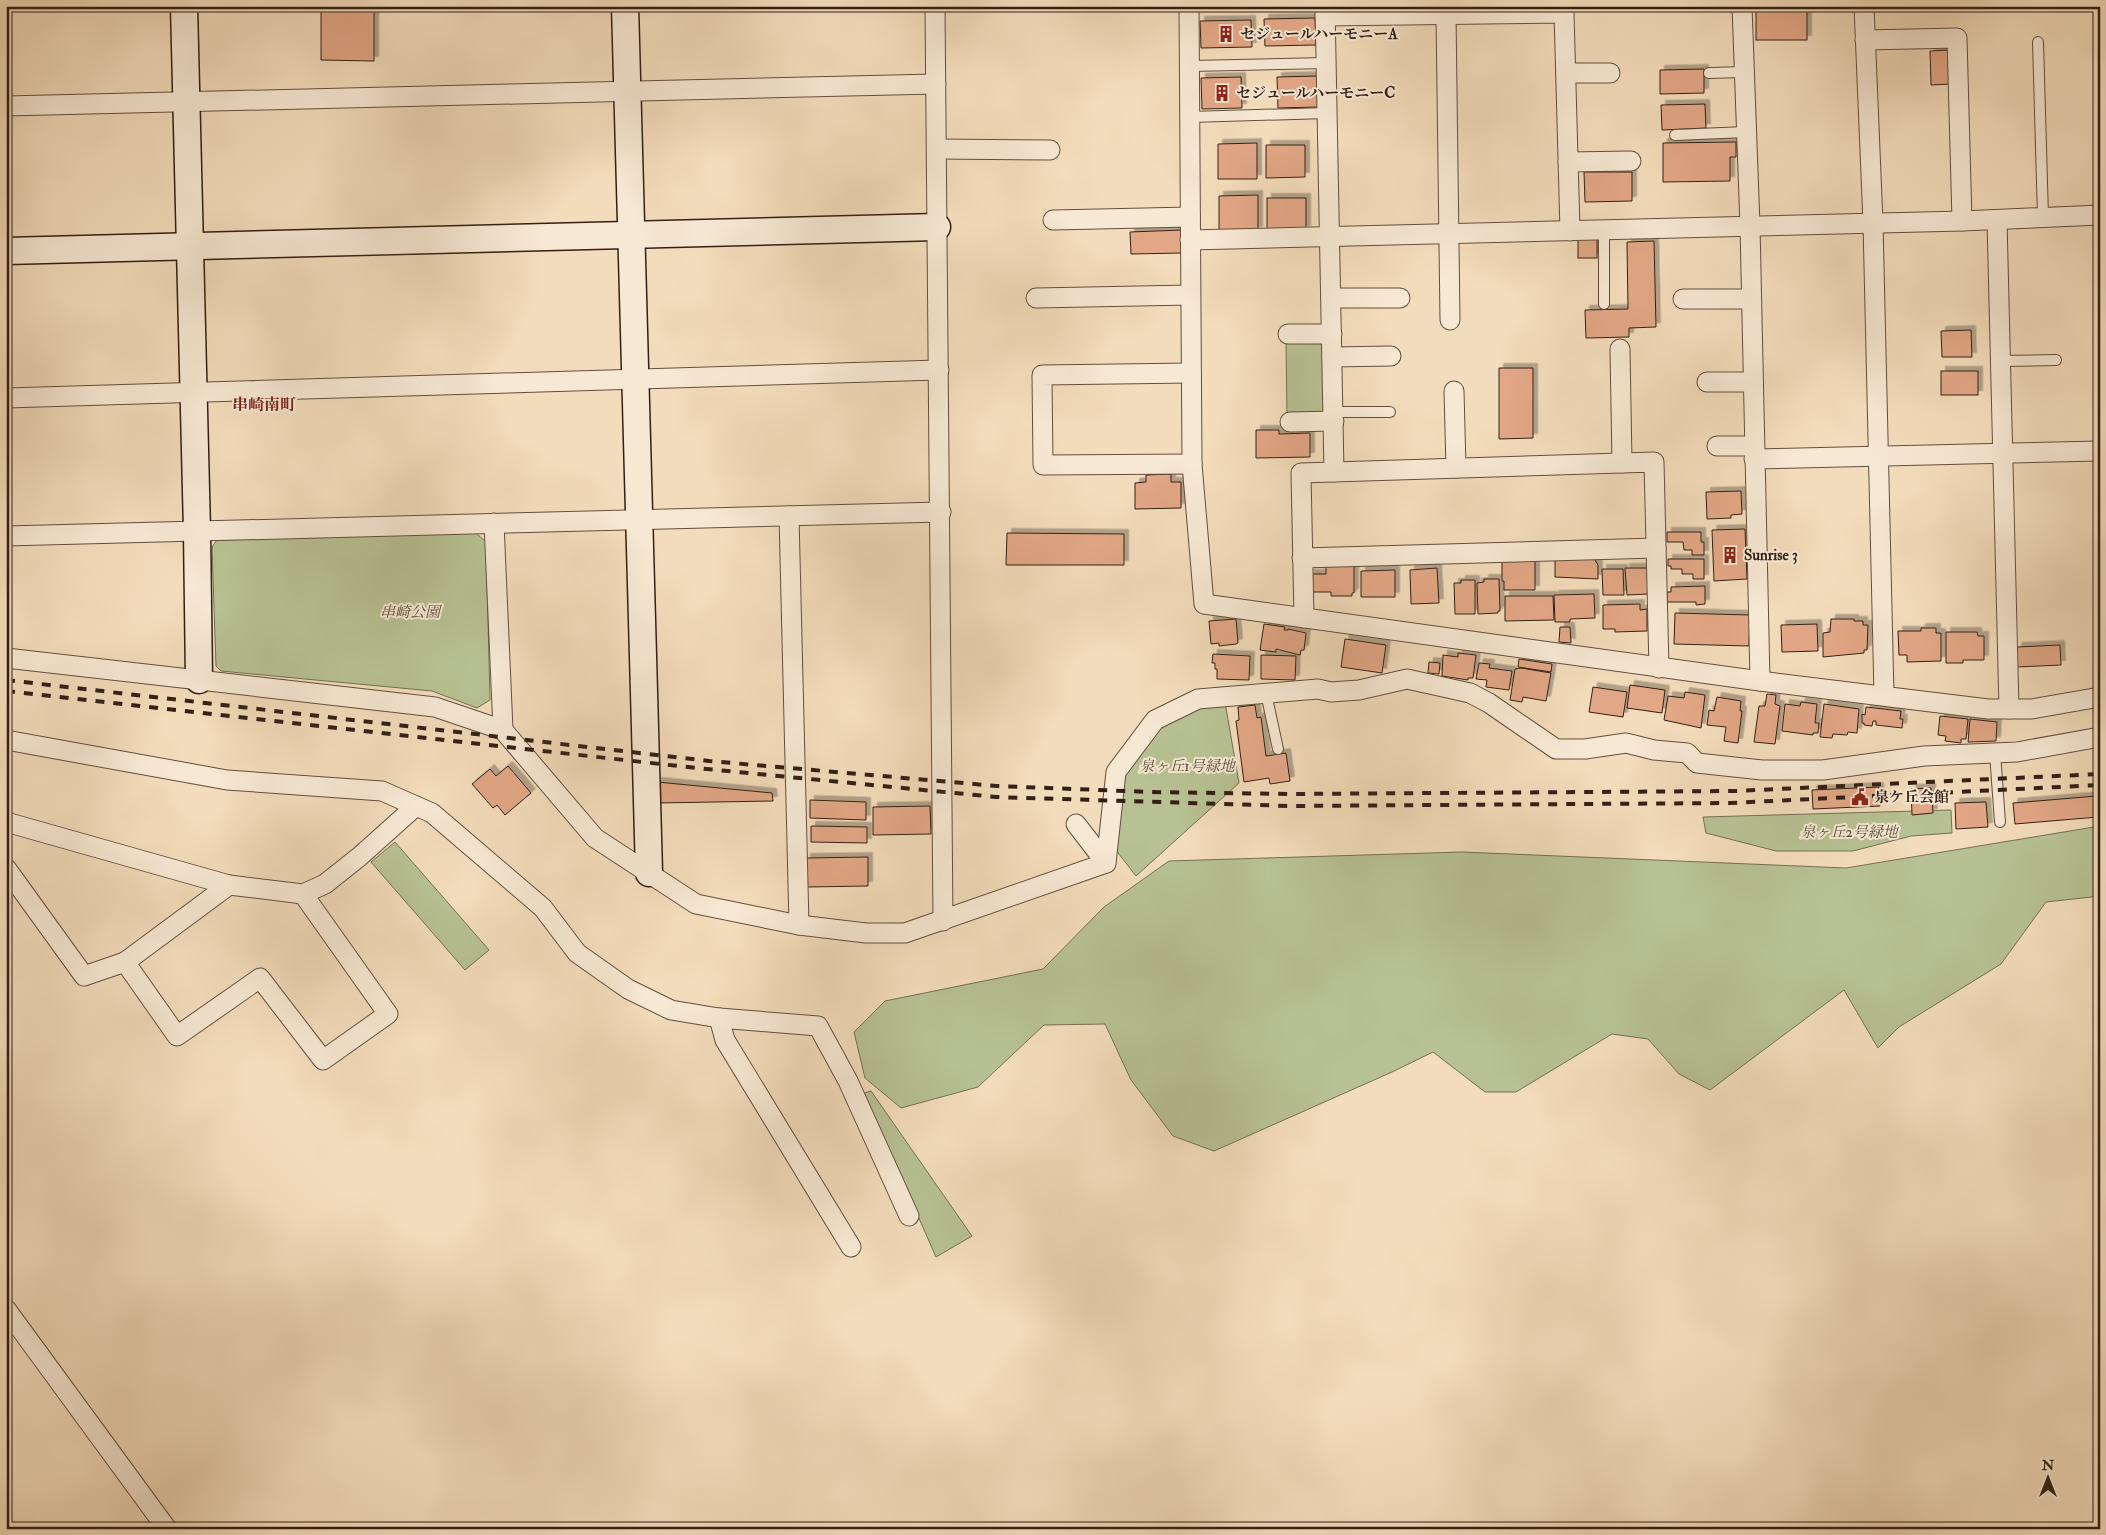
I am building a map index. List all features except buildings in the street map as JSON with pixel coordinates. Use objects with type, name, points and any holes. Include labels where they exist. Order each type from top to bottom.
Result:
[{"type":"street","points":[[184,6],[199,680]]},
{"type":"street","points":[[625,6],[649,873]]},
{"type":"street","points":[[935,6],[944,921]]},
{"type":"street","points":[[1189,6],[1192,464],[1204,604],[1659,668],[1979,708],[2032,709],[2100,697]]},
{"type":"street","points":[[1742,6],[1750,226],[1760,681]]},
{"type":"street","points":[[1864,6],[1873,223],[1884,695]]},
{"type":"street","points":[[1334,472],[1325,11],[1446,14],[1564,13],[1570,231]]},
{"type":"street","points":[[1446,14],[1450,320]]},
{"type":"street","points":[[1865,40],[1957,38],[1962,221]]},
{"type":"street","points":[[1566,73],[1610,73]]},
{"type":"street","points":[[6,106],[936,84]]},
{"type":"street","points":[[937,149],[1050,150]]},
{"type":"street","points":[[1568,162],[1631,160]]},
{"type":"street","points":[[1190,240],[1962,221],[2100,215]]},
{"type":"street","points":[[1053,220],[1190,217]]},
{"type":"street","points":[[1997,220],[2009,709]]},
{"type":"street","points":[[6,251],[937,227]]},
{"type":"street","points":[[1036,298],[1190,295]]},
{"type":"street","points":[[1331,298],[1400,298]]},
{"type":"street","points":[[1683,299],[1751,299]]},
{"type":"street","points":[[1288,334],[1332,334]]},
{"type":"street","points":[[1620,349],[1622,463]]},
{"type":"street","points":[[1332,356],[1391,356]]},
{"type":"street","points":[[6,398],[939,370]]},
{"type":"street","points":[[1191,373],[1042,375],[1042,384],[1043,465],[1192,464]]},
{"type":"street","points":[[1707,382],[1753,382]]},
{"type":"street","points":[[1454,391],[1456,468]]},
{"type":"street","points":[[1290,422],[1334,417]]},
{"type":"street","points":[[1717,446],[1754,452],[1878,456],[2100,451]]},
{"type":"street","points":[[1304,618],[1301,473],[1654,462],[1659,668]]},
{"type":"street","points":[[6,536],[941,512]]},
{"type":"street","points":[[789,516],[799,925]]},
{"type":"street","points":[[494,523],[503,730]]},
{"type":"street","points":[[1302,558],[1656,548]]},
{"type":"street","points":[[6,658],[435,707],[503,730],[595,838],[696,904],[799,925],[866,933],[905,933],[1106,863]]},
{"type":"street","points":[[1106,863],[1116,772],[1155,720],[1198,699],[1318,689],[1331,692],[1359,690],[1406,679],[1470,693],[1489,703],[1556,749],[1585,749],[1626,743],[1654,750],[1687,754],[1697,763],[1762,770],[1823,770],[1924,756],[2018,752],[2100,737]]},
{"type":"street","points":[[6,740],[227,780],[382,791],[432,813],[543,908],[577,953],[628,989],[671,1010],[719,1018],[818,1026],[848,1081],[909,1216]]},
{"type":"street","points":[[6,822],[229,884],[302,894],[325,884],[359,857],[416,806]]},
{"type":"street","points":[[1076,824],[1106,863]]},
{"type":"street","points":[[6,868],[84,976],[125,962],[229,884]]},
{"type":"street","points":[[125,962],[177,1036],[260,978],[323,1060],[388,1014],[302,894]]},
{"type":"street","points":[[719,1018],[725,1040],[851,1247]]},
{"type":"street","points":[[6,1309],[12,1329],[167,1529]]},
{"type":"lane","points":[[2038,42],[2043,217]]},
{"type":"lane","points":[[1190,66],[1326,63]]},
{"type":"lane","points":[[1709,73],[1744,72]]},
{"type":"lane","points":[[1190,117],[1327,113]]},
{"type":"lane","points":[[1675,134],[1746,132]]},
{"type":"lane","points":[[1604,230],[1604,304]]},
{"type":"lane","points":[[2000,360],[2056,360]]},
{"type":"lane","points":[[1334,417],[1390,412]]},
{"type":"lane","points":[[1266,693],[1278,749]]},
{"type":"lane","points":[[1995,754],[2000,822]]},
{"type":"green space","points":[[1322,341],[1326,346],[1326,411],[1323,415],[1287,416],[1286,342]]},
{"type":"green space","name":"串崎公園","points":[[476,533],[486,542],[490,700],[477,708],[432,691],[221,671],[216,666],[212,547],[217,540]]},
{"type":"green space","name":"泉ヶ丘1号緑地","points":[[1225,702],[1239,783],[1136,876],[1115,849],[1125,770],[1158,723],[1199,703]]},
{"type":"green space","name":"泉ヶ丘2号緑地","points":[[1951,810],[1952,833],[1911,836],[1853,851],[1776,851],[1706,833],[1703,817]]},
{"type":"green space","points":[[2100,826],[2100,896],[2046,902],[2001,964],[1899,1027],[1878,1048],[1844,990],[1710,1090],[1679,1074],[1648,1039],[1612,1034],[1516,1092],[1485,1092],[1433,1052],[1214,1151],[1173,1136],[1131,1080],[1105,1024],[1044,1025],[978,1087],[901,1108],[865,1078],[854,1032],[885,1001],[1043,969],[1104,907],[1169,861],[1462,852],[1846,868]]},
{"type":"green space","points":[[395,842],[489,950],[465,970],[371,862]]},
{"type":"green space","points":[[871,1091],[972,1236],[936,1257],[864,1093]]},
{"type":"railway","points":[[6,680],[709,761],[997,786],[1151,792],[1292,794],[1735,791],[2100,774]]},
{"type":"railway","points":[[6,691],[696,768],[996,797],[1290,806],[1730,803],[2100,785]]},
{"type":"place","name":"セジュールハーモニーA","points":[[1226,34]]},
{"type":"place","name":"セジュールハーモニーC","points":[[1222,93]]},
{"type":"place","name":"Sunrise 3","points":[[1730,555]]},
{"type":"place","name":"泉ケ丘会館","points":[[1860,797]]},
{"type":"district","name":"串崎南町","points":[[264,405]]}]
